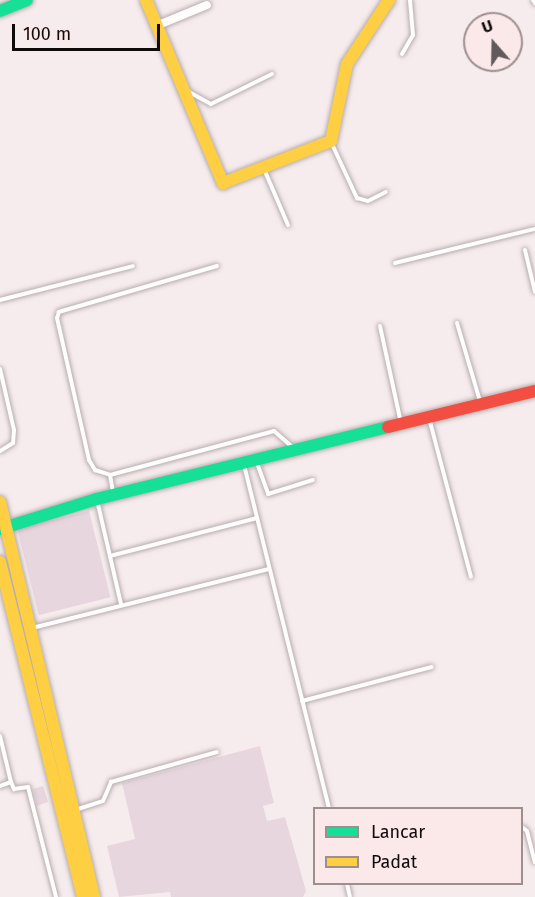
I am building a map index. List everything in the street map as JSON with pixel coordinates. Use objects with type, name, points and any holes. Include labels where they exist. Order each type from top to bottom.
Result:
[{"type":"street","points":[[0,11],[27,0]]},
{"type":"street","points":[[146,0],[182,93],[220,181],[230,183],[331,141],[347,64],[389,0]]},
{"type":"street","points":[[156,26],[207,5]]},
{"type":"street","points":[[4,528],[97,499],[535,391]]},
{"type":"street","points":[[0,502],[4,528],[31,628],[49,707],[83,897]]},
{"type":"street","points":[[0,562],[36,709],[94,897]]},
{"type":"street","points":[[36,709],[49,707]]},
{"type":"lane","points":[[402,54],[413,35],[410,0]]},
{"type":"lane","points":[[182,93],[192,91],[211,104],[272,74]]},
{"type":"lane","points":[[331,141],[357,198],[368,201],[386,192]]},
{"type":"lane","points":[[264,169],[288,225]]},
{"type":"lane","points":[[395,263],[535,229]]},
{"type":"lane","points":[[525,250],[535,292]]},
{"type":"lane","points":[[0,300],[133,266]]},
{"type":"lane","points":[[217,266],[59,312],[57,318],[89,460],[95,470],[110,475],[274,431],[280,432],[295,449]]},
{"type":"lane","points":[[457,323],[481,405]]},
{"type":"lane","points":[[380,326],[401,424]]},
{"type":"lane","points":[[0,369],[14,430],[13,443],[0,451]]},
{"type":"lane","points":[[429,417],[471,577]]},
{"type":"lane","points":[[256,459],[268,494],[313,480]]},
{"type":"lane","points":[[243,462],[328,807]]},
{"type":"lane","points":[[110,475],[114,495]]},
{"type":"lane","points":[[97,499],[121,604]]},
{"type":"lane","points":[[110,556],[257,518]]},
{"type":"lane","points":[[31,628],[270,569]]},
{"type":"lane","points":[[302,701],[432,667]]},
{"type":"lane","points":[[0,736],[14,789],[27,787],[56,897]]},
{"type":"lane","points":[[68,811],[103,801],[111,782],[217,752]]},
{"type":"lane","points":[[0,786],[11,782]]},
{"type":"lane","points":[[523,828],[527,831],[535,862]]},
{"type":"building","points":[[89,511],[111,597],[39,615],[17,529]]},
{"type":"building","points":[[260,746],[274,803],[263,806],[267,821],[285,817],[306,891],[303,897],[171,897],[170,892],[119,897],[107,846],[135,839],[122,783]]},
{"type":"building","points":[[43,786],[48,802],[37,806],[33,789]]},
{"type":"traffic: fast","points":[[0,11],[27,0]]},
{"type":"traffic: fast","points":[[0,529],[97,499],[388,427]]},
{"type":"traffic: slow","points":[[146,0],[223,183],[331,141],[347,64],[389,0]]},
{"type":"traffic: slow","points":[[0,502],[94,897]]},
{"type":"traffic: slow","points":[[0,562],[83,897]]},
{"type":"traffic: jam","points":[[388,427],[535,391]]}]
